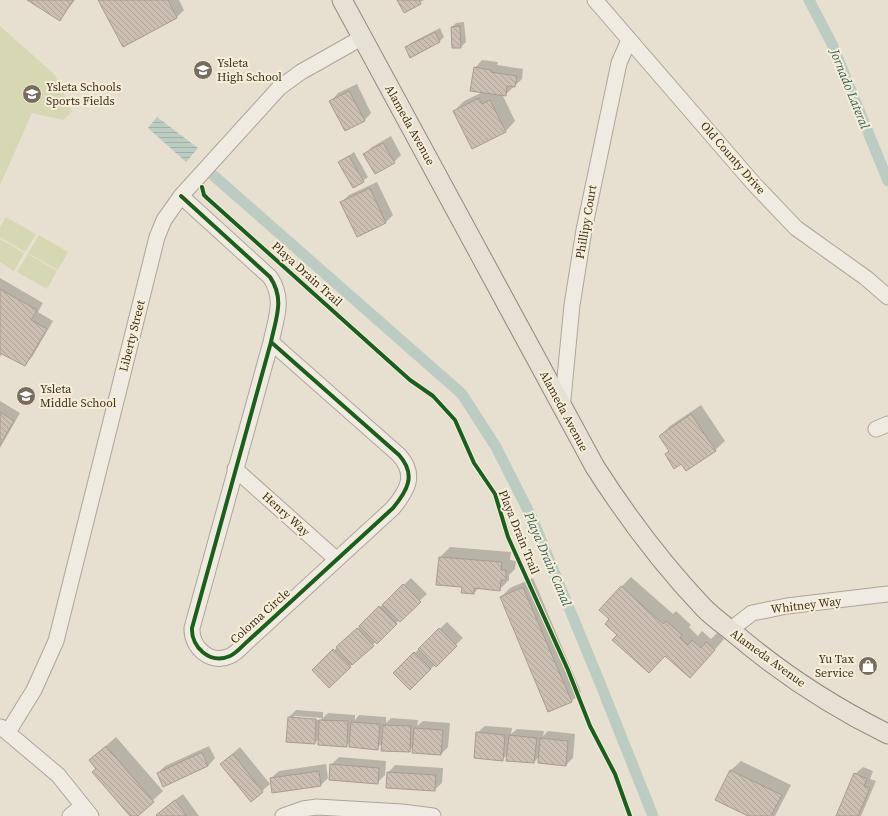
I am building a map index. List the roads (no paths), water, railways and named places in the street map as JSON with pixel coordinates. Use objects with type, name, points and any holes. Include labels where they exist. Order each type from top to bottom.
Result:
[{"type":"main road","name":"Alameda Avenue","points":[[342,0],[461,218],[562,409],[595,467],[638,530],[681,583],[705,609],[758,654],[836,706],[888,734]]},
{"type":"street","name":"Old County Drive","points":[[595,0],[754,184],[796,228],[866,278],[888,297]]},
{"type":"street","name":"Liberty Street","points":[[4,729],[34,690],[56,641],[157,237],[164,220],[181,196],[279,88],[301,72],[363,38]]},
{"type":"street","name":"Phillipy Court","points":[[562,409],[572,305],[584,230],[619,63],[629,40]]},
{"type":"street","name":"Coloma Circle","points":[[181,196],[270,276],[278,294],[279,304],[271,342],[192,628],[194,642],[198,649],[210,657],[221,659],[232,655],[393,508],[402,496],[408,483],[407,468],[398,456],[271,342]]},
{"type":"street","name":"Henry Way","points":[[236,469],[336,559]]},
{"type":"street","name":"Whitney Way","points":[[730,630],[752,613],[787,606],[888,594]]},
{"type":"street","points":[[4,729],[58,775],[86,811],[70,816]]},
{"type":"street","points":[[283,816],[303,809],[317,807],[395,811],[433,816]]},
{"type":"waterway","name":"Jornado Lateral","points":[[809,0],[832,44],[888,181]]},
{"type":"waterway","name":"Playa Drain Canal","points":[[214,176],[462,394],[496,447],[532,518],[653,816]]},
{"type":"place","name":"Ysleta High School","points":[[203,70]]},
{"type":"place","name":"Ysleta Schools Sports Fields","points":[[32,94]]},
{"type":"place","name":"Ysleta Middle School","points":[[26,396]]},
{"type":"place","name":"Yu Tax Service","points":[[868,666]]}]
